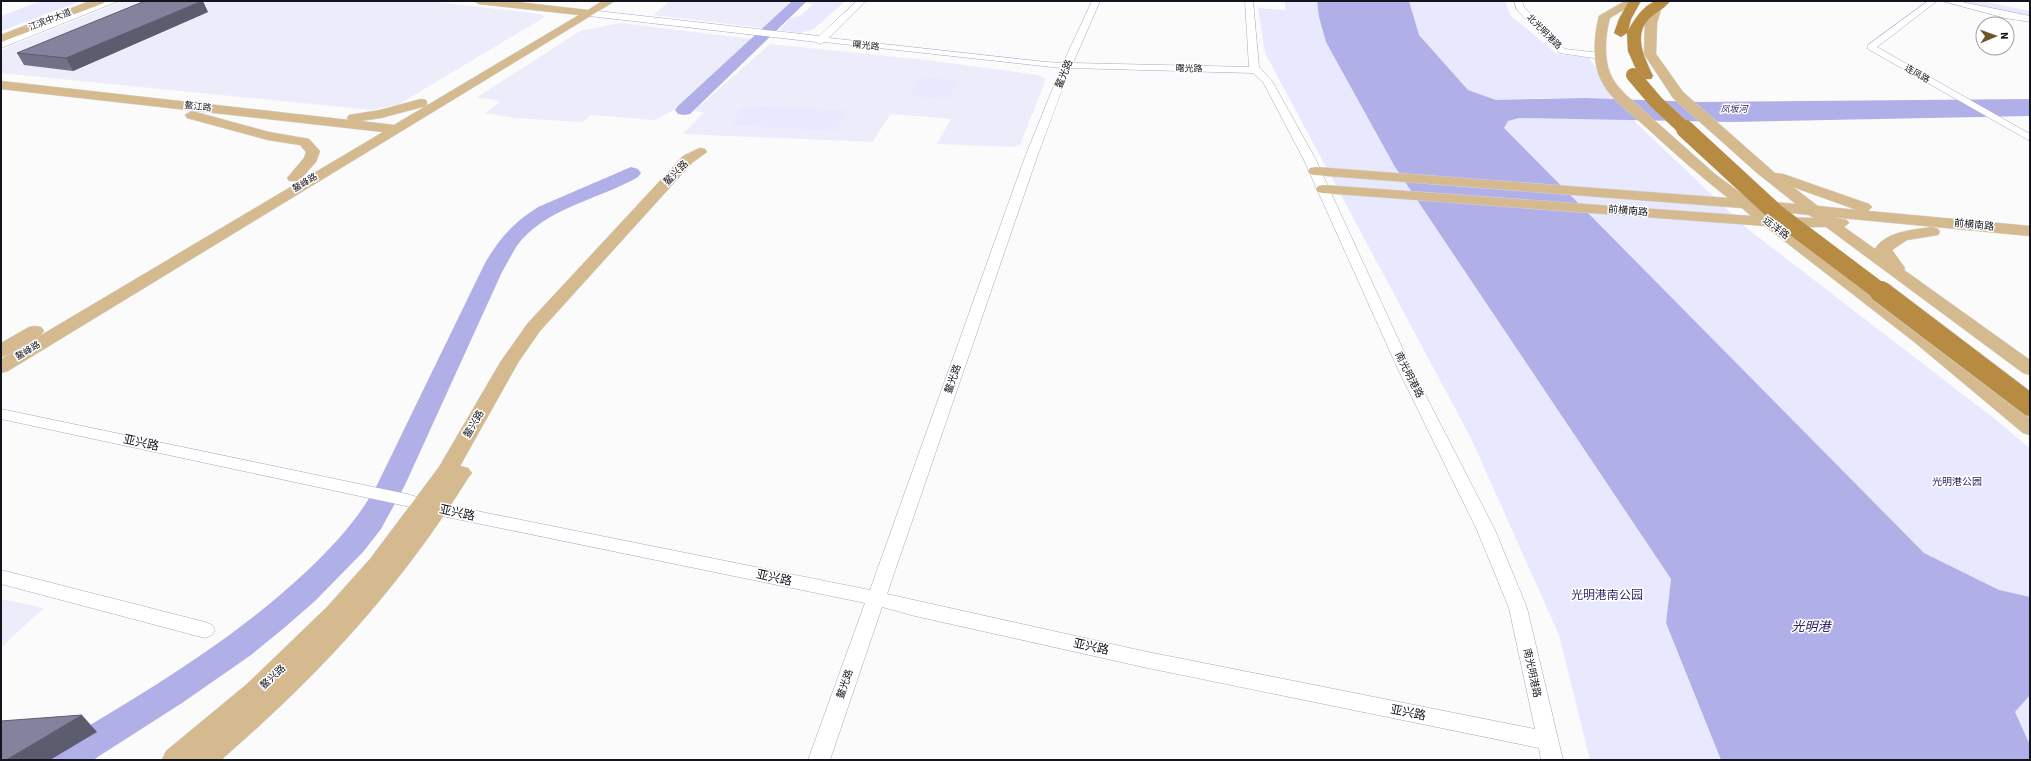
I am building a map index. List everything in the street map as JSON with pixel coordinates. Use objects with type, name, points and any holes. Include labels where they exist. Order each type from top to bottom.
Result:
[{"type":"highway","points":[[1634,1],[1625,19],[1621,38],[1624,56],[1640,76],[1656,102],[1777,214],[2030,405]]},
{"type":"highway","points":[[1661,3],[1638,21],[1634,31],[1635,48],[1640,76],[1792,214],[2030,391]]},
{"type":"main road","name":"江滨中大道","points":[[1,35],[89,1]]},
{"type":"main road","name":"江滨中大道","points":[[1,39],[100,1]]},
{"type":"main road","name":"曙光路","points":[[479,1],[587,9]]},
{"type":"main road","name":"鳌峰路","points":[[1,351],[294,178],[383,131],[421,103],[587,9],[610,1]]},
{"type":"main road","name":"远洋路","points":[[1634,1],[1605,16],[1600,34],[1604,74],[1620,97],[1692,162],[1919,337],[2030,428]]},
{"type":"main road","points":[[1661,3],[1651,23],[1650,54],[1678,95],[1712,127],[1810,209],[2030,369]]},
{"type":"main road","name":"鳌峰路","points":[[1,367],[383,131],[587,9]]},
{"type":"main road","name":"鳌江路","points":[[1,85],[314,120],[383,131]]},
{"type":"main road","name":"鳌江路","points":[[1,93],[184,113],[383,131]]},
{"type":"main road","points":[[314,120],[367,116],[421,103]]},
{"type":"main road","points":[[184,113],[268,136],[304,142],[313,151],[311,159],[294,178]]},
{"type":"main road","name":"鳌兴路","points":[[176,760],[256,692],[336,614],[378,564],[422,504],[448,471],[510,361],[534,327],[688,160],[700,152],[699,160],[544,331],[514,378],[460,475],[422,504],[386,578],[326,647],[262,709],[202,760]]},
{"type":"main road","name":"前横南路","points":[[1762,170],[1865,207],[1918,220]]},
{"type":"main road","name":"前横南路","points":[[1315,171],[1744,203],[2030,231]]},
{"type":"main road","name":"前横南路","points":[[1323,189],[1769,222],[1828,222],[2030,240]]},
{"type":"main road","name":"前横南路","points":[[1904,277],[1883,249],[1903,236],[1932,232]]},
{"type":"street","points":[[1,46],[115,1]]},
{"type":"street","points":[[820,41],[862,1]]},
{"type":"street","name":"鳌光路","points":[[819,760],[1029,163],[1066,67],[1096,1]]},
{"type":"street","points":[[1249,1],[1253,64],[1255,70]]},
{"type":"street","name":"北光明港路","points":[[1518,1],[1520,8],[1562,51],[1601,56]]},
{"type":"street","name":"连凤路","points":[[1933,1],[1871,47],[2030,138]]},
{"type":"street","points":[[1946,1],[1998,14],[2030,19]]},
{"type":"street","name":"曙光路","points":[[587,9],[775,36],[1066,67],[1255,70]]},
{"type":"street","name":"南光明港路","points":[[1255,70],[1267,81],[1315,171],[1404,367],[1483,523],[1503,568],[1518,608],[1552,760]]},
{"type":"street","name":"亚兴路","points":[[1,414],[422,504],[875,598],[915,609],[1143,659],[1548,741]]},
{"type":"street","points":[[1,577],[205,630]]},
{"type":"shaded area","points":[[124,1],[428,1],[540,14],[545,17],[399,104],[371,110],[1,73],[1,50]]},
{"type":"shaded area","points":[[670,1],[791,1],[764,28],[653,15]]},
{"type":"shaded area","points":[[620,23],[752,39],[677,108],[655,120],[590,115],[583,122],[514,118],[485,113],[500,102],[493,99],[476,98],[580,31]]},
{"type":"shaded area","points":[[770,44],[926,60],[1038,75],[1046,79],[1020,145],[1013,147],[937,144],[951,119],[891,114],[872,142],[683,134],[704,112],[694,111]]},
{"type":"shaded area","points":[[1,599],[44,608],[1,647]]},
{"type":"green space","points":[[40,1],[81,1],[1,31],[1,16]]},
{"type":"green space","points":[[807,1],[845,1],[814,29],[801,33],[780,30],[790,18],[800,16],[813,4],[805,3]]},
{"type":"green space","name":"光明港南公园","points":[[1285,1],[1317,1],[1319,17],[1395,167],[1671,579],[1666,623],[1721,760],[1590,760],[1559,635],[1471,438],[1265,53],[1258,8],[1285,10]]},
{"type":"green space","points":[[1409,1],[1505,1],[1510,15],[1557,54],[1589,58],[1619,99],[1542,98],[1496,100],[1468,90],[1419,35]]},
{"type":"green space","points":[[1951,1],[1981,1],[2030,11],[2030,17]]},
{"type":"green space","points":[[921,77],[958,80],[948,99],[910,96]]},
{"type":"green space","points":[[745,105],[847,111],[835,131],[730,125]]},
{"type":"green space","name":"光明港公园","points":[[1519,118],[1632,119],[1749,230],[2000,423],[2030,449],[2030,745],[2015,712],[1504,128],[1508,121]]},
{"type":"water","name":"光明港","points":[[1317,1],[1409,1],[1419,35],[1468,90],[1496,100],[1585,98],[1700,102],[2030,99],[2030,116],[1732,122],[1519,118],[1508,121],[1504,128],[1924,553],[1999,590],[2030,597],[2030,695],[2015,712],[2030,745],[2030,760],[1721,760],[1666,623],[1671,579],[1395,167],[1326,42],[1319,17]]},
{"type":"pier","points":[[22,1],[40,1],[1,16],[1,9]]},
{"type":"building","points":[[145,1],[202,1],[66,58],[17,53]]},
{"type":"building","points":[[82,715],[6,760],[1,760],[1,721]]},
{"type":"waterway","points":[[684,110],[800,1]]},
{"type":"waterway","points":[[63,760],[135,716],[205,670],[273,620],[353,544],[378,510],[391,485],[496,263],[506,245],[519,230],[545,212],[617,181],[631,173]]},
{"type":"water label","name":"凤坂河","points":[[1734,109]]}]
